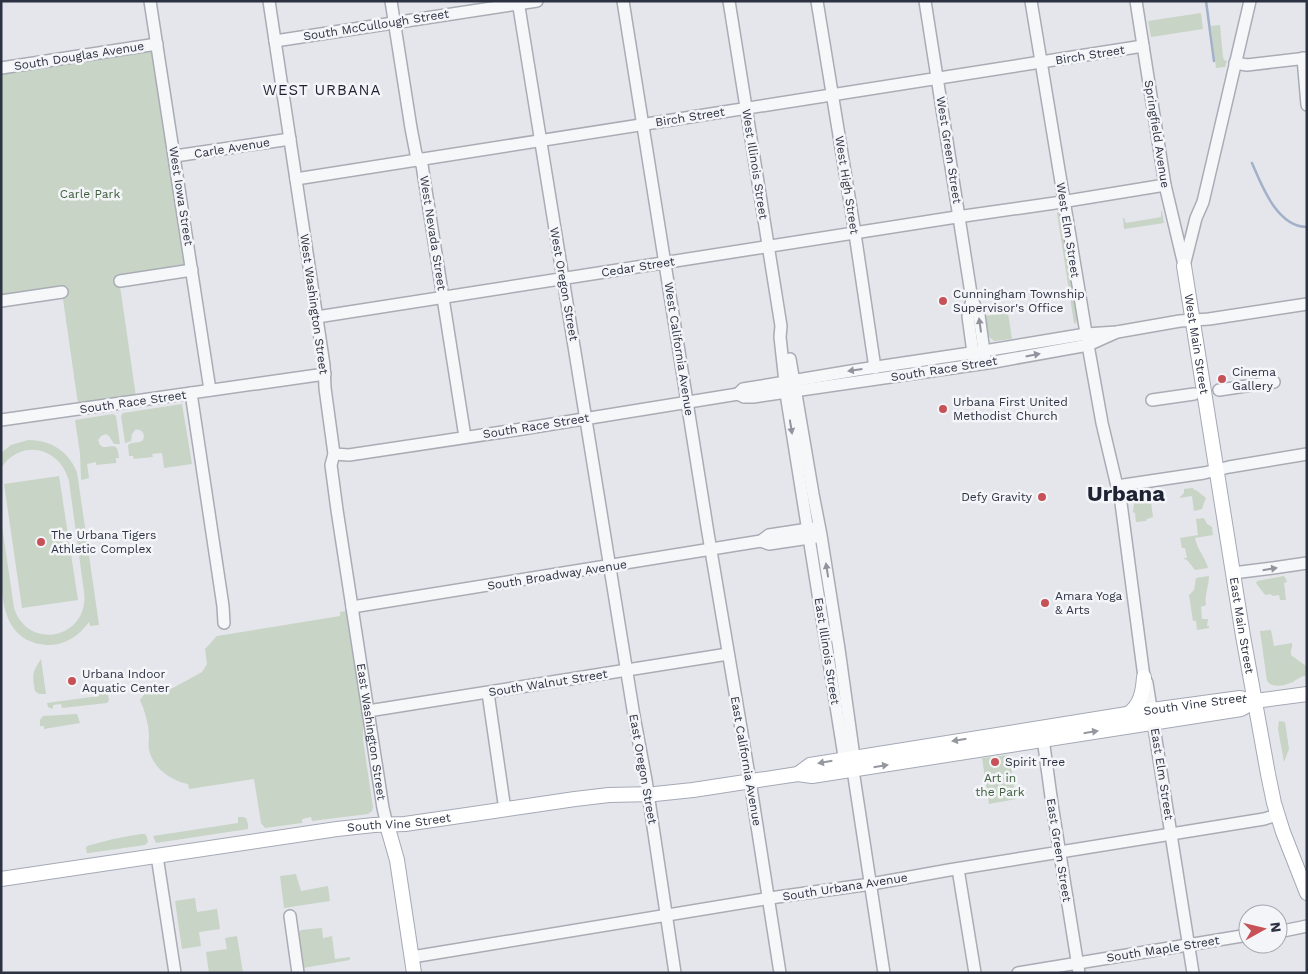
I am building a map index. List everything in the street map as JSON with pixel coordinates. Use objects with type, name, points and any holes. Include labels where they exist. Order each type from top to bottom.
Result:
[{"type":"main road","name":"West Main Street","points":[[1184,266],[1216,470]]},
{"type":"main road","name":"East Main Street","points":[[1216,470],[1268,774],[1278,815],[1307,893]]},
{"type":"main road","points":[[1128,714],[1136,708],[1142,692],[1144,677]]},
{"type":"main road","name":"South Vine Street","points":[[1,879],[353,827],[404,824],[608,795],[698,790],[798,774],[812,776],[851,762],[910,755],[1153,716],[1240,698],[1255,701],[1307,694]]},
{"type":"main road","name":"South Vine Street","points":[[1042,733],[1128,714],[1153,716]]},
{"type":"main road","name":"East Washington Street","points":[[387,825],[397,860],[414,973]]},
{"type":"street","name":"West Iowa Street","points":[[150,1],[210,390]]},
{"type":"street","name":"West Washington Street","points":[[269,1],[325,374],[325,388],[334,454],[331,469],[352,607]]},
{"type":"street","name":"West Nevada Street","points":[[391,1],[411,128],[416,154],[422,165],[465,437]]},
{"type":"street","name":"South McCullough Street","points":[[275,41],[537,1]]},
{"type":"street","name":"West California Avenue","points":[[623,1],[710,550]]},
{"type":"street","name":"West Illinois Street","points":[[729,1],[781,326],[787,336],[790,387],[808,533]]},
{"type":"street","name":"West High Street","points":[[817,1],[875,368]]},
{"type":"street","name":"West Green Street","points":[[925,1],[972,300],[968,316],[979,358]]},
{"type":"street","name":"West Elm Street","points":[[1032,1],[1087,339],[1102,423],[1117,486]]},
{"type":"street","name":"Springfield Avenue","points":[[1136,1],[1165,185],[1184,266]]},
{"type":"street","name":"West Main Street","points":[[1184,266],[1196,218],[1203,202],[1250,1]]},
{"type":"street","name":"West Oregon Street","points":[[518,3],[609,566]]},
{"type":"street","name":"South Douglas Avenue","points":[[1,68],[157,44]]},
{"type":"street","name":"Birch Street","points":[[296,179],[1144,46]]},
{"type":"street","points":[[1235,63],[1247,65],[1305,58],[1307,104]]},
{"type":"street","name":"Carle Avenue","points":[[175,156],[290,138]]},
{"type":"street","name":"Cedar Street","points":[[317,317],[1165,185]]},
{"type":"street","points":[[1174,225],[1196,218]]},
{"type":"street","points":[[120,281],[192,270]]},
{"type":"street","points":[[1,301],[62,292]]},
{"type":"street","name":"South Race Street","points":[[334,454],[349,455],[586,419],[738,394],[743,389],[790,387],[979,358],[1180,321],[1307,304]]},
{"type":"street","name":"South Race Street","points":[[790,387],[857,370],[979,358]]},
{"type":"street","name":"South Race Street","points":[[1,420],[325,374]]},
{"type":"street","points":[[1219,390],[1274,382]]},
{"type":"street","name":"West Illinois Street","points":[[790,387],[820,531]]},
{"type":"street","points":[[191,394],[224,623]]},
{"type":"street","points":[[1152,400],[1194,394]]},
{"type":"street","points":[[1117,486],[1307,454]]},
{"type":"street","name":"East Elm Street","points":[[1117,486],[1122,503],[1144,677],[1148,683],[1193,973]]},
{"type":"street","name":"South Broadway Avenue","points":[[352,607],[710,550],[761,541],[769,535],[820,531]]},
{"type":"street","name":"East Illinois Street","points":[[820,531],[840,649],[843,715]]},
{"type":"street","name":"East Illinois Street","points":[[808,533],[843,715],[884,973]]},
{"type":"street","name":"East California Avenue","points":[[710,550],[750,781],[780,973]]},
{"type":"street","points":[[1233,573],[1307,562]]},
{"type":"street","name":"East Oregon Street","points":[[609,566],[648,794],[675,973]]},
{"type":"street","name":"East Washington Street","points":[[352,607],[387,825]]},
{"type":"street","name":"South Walnut Street","points":[[368,711],[728,654]]},
{"type":"street","points":[[488,693],[505,810]]},
{"type":"street","name":"East Green Street","points":[[1042,733],[1078,968]]},
{"type":"street","name":"South Urbana Avenue","points":[[412,957],[871,884],[1264,819],[1278,815]]},
{"type":"street","points":[[157,856],[175,973]]},
{"type":"street","points":[[958,869],[975,973]]},
{"type":"street","points":[[290,916],[298,973]]},
{"type":"street","points":[[1288,930],[1307,926]]},
{"type":"street","name":"South Maple Street","points":[[1018,973],[1078,968],[1238,937]]},
{"type":"green space","points":[[1201,13],[1203,29],[1151,37],[1148,21]]},
{"type":"green space","points":[[1220,25],[1223,57],[1227,61],[1225,67],[1216,68],[1211,26]]},
{"type":"green space","name":"Carle Park","points":[[157,44],[188,266],[120,286],[136,397],[78,404],[62,292],[1,301],[1,68]]},
{"type":"green space","points":[[1161,211],[1164,223],[1124,229],[1123,218],[1126,223],[1161,217]]},
{"type":"green space","points":[[1059,212],[1077,319],[1076,324],[1074,323],[1057,213]]},
{"type":"green space","points":[[1008,313],[1012,339],[994,341],[987,333],[984,316]]},
{"type":"green space","points":[[182,404],[192,464],[164,468],[162,453],[152,454],[153,457],[134,459],[133,456],[129,456],[128,445],[143,440],[144,436],[141,431],[135,430],[131,441],[125,443],[121,416],[123,413]]},
{"type":"green space","points":[[113,414],[116,416],[120,444],[114,444],[106,434],[98,440],[103,447],[116,447],[119,458],[116,458],[116,463],[96,465],[96,462],[87,464],[89,478],[81,480],[80,453],[75,420]]},
{"type":"green space","points":[[28,440],[44,442],[58,448],[69,458],[77,472],[99,625],[90,626],[89,622],[81,632],[71,639],[53,645],[32,642],[21,636],[7,617],[2,591],[1,519],[14,608],[21,622],[32,631],[56,634],[68,629],[78,620],[83,608],[84,592],[69,481],[64,469],[49,454],[29,450],[9,459],[1,468],[1,453],[11,445]]},
{"type":"green space","name":"The Urbana Tigers Athletic Complex","points":[[59,476],[78,600],[22,608],[4,484]]},
{"type":"green space","points":[[1193,488],[1206,498],[1202,509],[1194,511],[1192,496],[1179,498],[1184,493],[1184,489]]},
{"type":"green space","points":[[1157,493],[1157,501],[1151,502],[1153,517],[1146,521],[1136,522],[1135,513],[1133,512],[1137,498],[1142,495]]},
{"type":"green space","points":[[1204,518],[1207,524],[1212,527],[1213,535],[1195,538],[1208,568],[1195,570],[1183,558],[1187,558],[1180,538],[1198,535],[1196,519]]},
{"type":"green space","points":[[1209,576],[1206,605],[1201,607],[1202,619],[1208,619],[1207,626],[1209,628],[1197,630],[1196,621],[1193,621],[1189,595],[1194,590],[1196,578]]},
{"type":"green space","points":[[1284,576],[1287,582],[1284,583],[1286,600],[1280,600],[1279,595],[1265,595],[1256,583],[1257,581]]},
{"type":"green space","points":[[346,611],[363,722],[363,740],[372,811],[368,814],[312,821],[311,817],[302,819],[302,823],[265,828],[261,823],[254,779],[189,789],[188,784],[175,780],[159,768],[151,757],[149,750],[148,725],[140,700],[146,692],[173,688],[202,672],[207,664],[205,649],[217,636],[340,616],[340,612]]},
{"type":"green space","points":[[1271,630],[1274,646],[1292,643],[1291,655],[1307,666],[1307,677],[1304,676],[1281,686],[1272,685],[1267,681],[1260,631]]},
{"type":"green space","points":[[41,659],[46,694],[39,694],[35,691],[34,685],[33,677]]},
{"type":"green space","points":[[105,690],[109,700],[107,703],[62,708],[61,704],[53,705],[53,709],[48,707],[47,703],[99,696],[98,692]]},
{"type":"green space","points":[[77,714],[80,723],[44,729],[44,726],[40,726],[40,720],[43,716]]},
{"type":"green space","points":[[1279,721],[1285,722],[1289,749],[1284,762],[1278,729]]},
{"type":"green space","name":"Art in the Park","points":[[1009,755],[1016,799],[989,804],[982,758]]},
{"type":"green space","points":[[238,817],[246,818],[248,829],[156,843],[153,836],[238,823]]},
{"type":"green space","points":[[145,834],[147,837],[148,842],[145,845],[87,853],[87,846]]},
{"type":"green space","points":[[296,874],[301,891],[328,886],[330,901],[284,908],[280,876]]},
{"type":"green space","points":[[195,898],[197,912],[217,909],[220,929],[199,932],[201,946],[182,949],[175,901]]},
{"type":"green space","points":[[322,928],[323,938],[332,936],[335,959],[350,957],[350,960],[297,969],[292,937],[301,930]]},
{"type":"green space","points":[[237,936],[243,973],[209,973],[206,952],[227,949],[225,938]]},
{"type":"waterway","points":[[1206,1],[1214,61]]},
{"type":"waterway","points":[[1252,163],[1266,193],[1279,213],[1296,225],[1307,227]]},
{"type":"place","name":"Cunningham Township Supervisor's Office","points":[[943,301]]},
{"type":"place","name":"Cinema Gallery","points":[[1222,379]]},
{"type":"place","name":"Urbana First United Methodist Church","points":[[943,409]]},
{"type":"place","name":"Defy Gravity","points":[[1042,497]]},
{"type":"place","name":"The Urbana Tigers Athletic Complex","points":[[41,542]]},
{"type":"place","name":"Amara Yoga & Arts","points":[[1045,603]]},
{"type":"place","name":"Urbana Indoor Aquatic Center","points":[[72,681]]},
{"type":"place","name":"Spirit Tree","points":[[995,762]]},
{"type":"district","name":"WEST URBANA","points":[[322,90]]},
{"type":"district","name":"Urbana","points":[[1126,493]]}]
